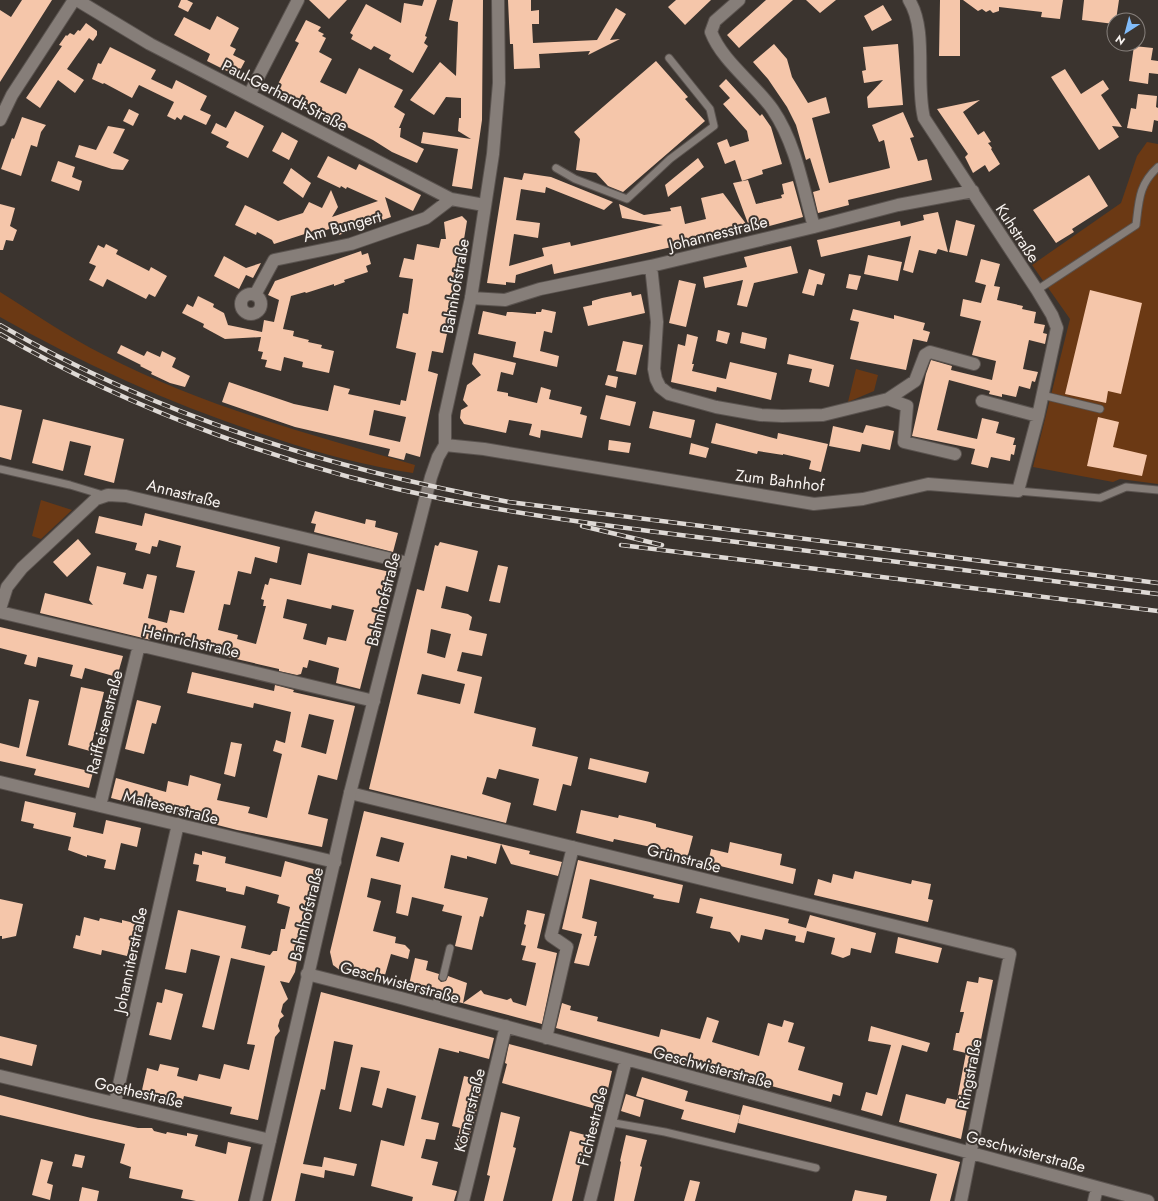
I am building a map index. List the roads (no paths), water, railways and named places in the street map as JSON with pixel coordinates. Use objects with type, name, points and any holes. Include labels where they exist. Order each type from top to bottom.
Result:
[{"type":"street","points":[[0,120],[12,95],[74,0]]},
{"type":"street","name":"Paul-Gerhardt-Straße","points":[[78,0],[150,44],[451,199],[484,205]]},
{"type":"street","points":[[249,94],[298,0]]},
{"type":"street","name":"Bahnhofstraße","points":[[256,1201],[307,974],[350,794],[431,477],[438,457],[445,445],[445,415],[471,298],[497,118],[500,44],[498,0]]},
{"type":"street","points":[[739,0],[715,21],[711,32],[716,44],[761,94],[779,120],[796,160],[814,227]]},
{"type":"street","name":"Kuhstraße","points":[[909,0],[918,19],[920,98],[924,118],[1037,290],[1052,315],[1057,328],[1038,416],[1018,491]]},
{"type":"street","name":"Johannesstraße","points":[[471,298],[505,300],[540,289],[651,266],[814,227],[898,205],[973,191]]},
{"type":"street","name":"Am Bungert","points":[[255,294],[274,260],[351,244],[426,218],[451,199]]},
{"type":"street","points":[[651,266],[657,322],[654,369],[656,379],[660,387],[669,394],[722,408],[782,416],[823,415],[888,398],[915,381],[925,355],[930,352],[974,364]]},
{"type":"street","points":[[888,398],[907,406],[904,442],[955,454]]},
{"type":"street","points":[[982,402],[1038,416]]},
{"type":"street","name":"Zum Bahnhof","points":[[445,445],[484,449],[814,504],[863,499],[928,484],[1018,491]]},
{"type":"street","points":[[0,609],[7,587],[22,568],[96,499],[103,495]]},
{"type":"street","name":"Annastraße","points":[[103,495],[126,496],[171,506],[408,564]]},
{"type":"street","name":"Heinrichstraße","points":[[0,612],[374,701]]},
{"type":"street","name":"Raiffeisenstraße","points":[[100,806],[139,645]]},
{"type":"street","name":"Malteserstraße","points":[[0,782],[334,862]]},
{"type":"street","name":"Grünstraße","points":[[350,794],[1010,954]]},
{"type":"street","name":"Johanniterstraße","points":[[115,1102],[178,824]]},
{"type":"street","points":[[546,1038],[567,947],[551,936],[573,847]]},
{"type":"street","name":"Ringstraße","points":[[961,1201],[1010,954]]},
{"type":"street","name":"Geschwisterstraße","points":[[307,974],[436,1002],[546,1038],[970,1152],[1097,1188],[1094,1201]]},
{"type":"street","name":"Körnerstraße","points":[[463,1201],[506,1026]]},
{"type":"street","name":"Fichtestraße","points":[[590,1201],[626,1060]]},
{"type":"street","name":"Goethestraße","points":[[0,1076],[115,1102],[270,1140]]},
{"type":"street","points":[[1097,1188],[1148,1201]]},
{"type":"lane","points":[[556,168],[575,179],[627,199],[670,159],[714,126],[710,109],[669,58]]},
{"type":"lane","points":[[1037,290],[1136,225],[1144,183],[1147,177],[1158,167]]},
{"type":"lane","points":[[1042,395],[1100,409]]},
{"type":"lane","points":[[0,469],[70,484],[103,495]]},
{"type":"lane","name":"Zum Bahnhof","points":[[1018,491],[1100,498],[1126,487],[1158,490]]},
{"type":"lane","points":[[442,977],[450,948]]},
{"type":"lane","points":[[609,1122],[665,1132],[816,1168]]},
{"type":"railway","points":[[0,325],[60,358],[121,387],[183,412],[247,435],[311,455],[376,473],[442,488],[509,502],[1158,583]]},
{"type":"railway","points":[[0,334],[51,362],[104,388],[215,434],[272,454],[329,471],[443,499],[520,513],[597,524],[1158,594]]},
{"type":"railway","points":[[582,526],[662,545]]},
{"type":"railway","points":[[621,545],[1158,611]]}]
